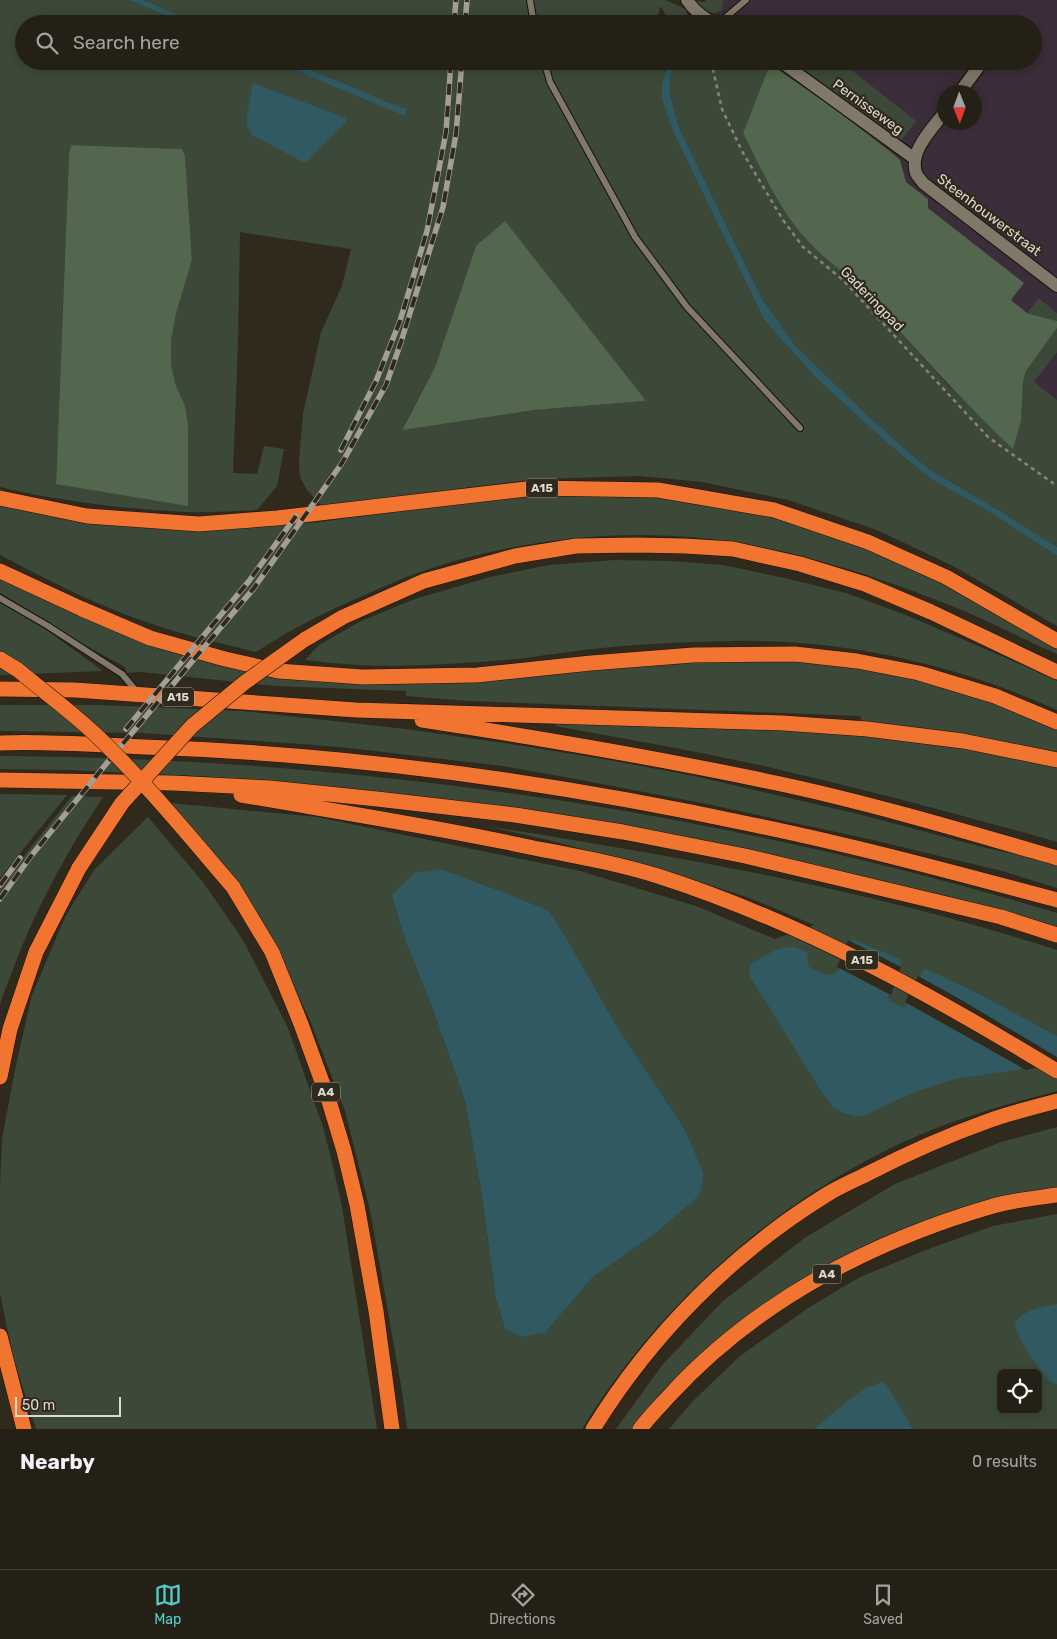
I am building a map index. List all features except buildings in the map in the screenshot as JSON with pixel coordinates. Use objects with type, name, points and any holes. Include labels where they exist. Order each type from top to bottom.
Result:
[{"type":"highway","name":"A15","points":[[0,498],[86,516],[199,524],[277,518],[534,488],[658,490],[774,510],[868,542],[946,577],[1057,640]]},
{"type":"highway","name":"A15","points":[[0,1077],[10,1028],[36,952],[79,868],[122,802],[192,726],[244,683],[304,640],[343,617],[424,580],[515,556],[576,546],[636,544],[732,549],[791,562],[865,584],[931,612],[1057,672]]},
{"type":"highway","points":[[0,571],[150,638],[225,659],[278,671],[363,677],[477,675],[693,655],[795,654],[856,661],[920,673],[996,696],[1057,722]]},
{"type":"highway","name":"A4","points":[[0,659],[18,670],[96,735],[131,770],[233,887],[272,952],[329,1101],[344,1151],[357,1206],[376,1311],[392,1429]]},
{"type":"highway","name":"A15","points":[[0,689],[75,690],[356,710],[773,722],[867,729],[963,741],[1057,760]]},
{"type":"highway","name":"A15","points":[[356,710],[576,744],[776,783],[936,823],[1057,858]]},
{"type":"highway","points":[[0,743],[197,749],[305,757],[430,770],[574,790],[754,825],[923,864],[1057,900]]},
{"type":"highway","name":"A15","points":[[0,780],[173,782],[270,788],[514,815],[623,832],[774,862],[1001,917],[1057,935]]},
{"type":"highway","name":"A15","points":[[173,782],[480,836],[597,861],[659,877],[746,907],[836,947],[974,1021],[1057,1071]]},
{"type":"highway","points":[[593,1429],[610,1401],[659,1338],[720,1276],[770,1234],[835,1190],[903,1156],[988,1121],[1057,1101]]},
{"type":"highway","points":[[988,1121],[1057,1109]]},
{"type":"highway","name":"A4","points":[[640,1429],[684,1379],[728,1339],[796,1291],[858,1256],[917,1231],[995,1205],[1057,1195]]},
{"type":"highway","points":[[0,1336],[24,1429]]},
{"type":"street","points":[[687,0],[700,15]]},
{"type":"street","name":"Pernisseweg","points":[[792,70],[915,160]]},
{"type":"street","points":[[965,85],[976,70]]},
{"type":"street","points":[[915,160],[919,147],[937,123]]},
{"type":"street","name":"Steenhouwerstraat","points":[[915,160],[916,174],[923,183],[1057,286]]},
{"type":"lane","points":[[530,0],[532,15]]},
{"type":"lane","points":[[728,15],[746,0]]},
{"type":"lane","points":[[547,70],[550,82],[635,237],[687,307],[800,428]]},
{"type":"lane","points":[[0,598],[48,626],[122,674],[139,694]]},
{"type":"path","name":"Gaderingpad","points":[[714,70],[722,109],[743,154],[783,220],[803,247],[843,280],[988,437],[1057,486]]},
{"type":"shaded area","points":[[722,0],[1057,0],[1057,313],[1040,298],[1027,313],[1011,299],[1024,283],[928,208],[928,199],[906,183],[900,160],[834,108],[778,70],[1042,70],[1042,15],[718,15]]},
{"type":"shaded area","points":[[1057,352],[1057,400],[1034,382]]},
{"type":"green space","points":[[0,0],[129,0],[164,15],[15,15],[15,70],[295,70],[405,115],[407,107],[404,108],[390,103],[312,70],[665,70],[674,134],[764,320],[818,380],[888,444],[932,480],[983,508],[1057,556],[1057,626],[953,566],[877,530],[788,500],[702,482],[640,476],[536,479],[322,506],[307,490],[300,477],[299,460],[303,414],[321,332],[342,286],[351,249],[240,232],[233,473],[257,474],[264,446],[284,449],[277,486],[257,510],[221,512],[162,511],[92,504],[0,487]],"holes":[[[71,145],[182,149],[185,155],[192,260],[176,314],[171,341],[171,365],[176,386],[56,484],[69,154]],[[476,246],[646,401],[534,410],[402,429],[435,367]]]},
{"type":"green space","points":[[143,0],[665,0],[686,9],[688,15],[666,15],[661,6],[658,15],[179,15]]},
{"type":"green space","points":[[692,0],[705,2],[706,0],[723,0],[722,10],[715,14],[700,9]]},
{"type":"green space","points":[[673,70],[768,70],[743,133],[789,217],[805,238],[860,288],[948,385],[1013,448],[1021,421],[1023,382],[1026,371],[1057,328],[1057,352],[1034,382],[1057,400],[1057,547],[931,470],[864,412],[794,344],[761,297],[678,125],[669,90]]},
{"type":"green space","points":[[768,70],[779,70],[834,108],[900,160],[906,182],[928,199],[928,208],[1024,283],[1011,300],[1027,313],[1057,321],[1057,328],[1026,371],[1023,382],[1021,421],[1013,449],[956,392],[859,287],[821,254],[797,229],[764,175],[743,133]]},
{"type":"green space","points":[[801,70],[851,70],[916,121],[899,143]]},
{"type":"green space","points":[[71,145],[182,149],[185,155],[192,260],[176,314],[171,341],[171,365],[176,386],[185,406],[188,427],[188,506],[56,484],[69,154]]},
{"type":"green space","points":[[505,221],[646,401],[534,410],[402,430],[435,367],[476,246]]},
{"type":"green space","points":[[1039,298],[1057,313],[1057,321],[1027,313]]},
{"type":"green space","points":[[605,494],[673,498],[752,511],[805,525],[919,570],[1057,647],[1057,654],[969,613],[882,580],[794,554],[734,542],[694,537],[615,535],[575,538],[535,543],[458,560],[407,577],[341,605],[256,652],[180,633],[135,618],[83,597],[0,555],[0,504],[234,528],[321,522],[393,511],[535,495]]},
{"type":"green space","points":[[614,560],[672,561],[723,565],[846,593],[906,615],[1057,681],[1057,710],[979,679],[939,667],[855,649],[772,641],[712,641],[638,645],[514,659],[432,665],[359,665],[305,660],[319,645],[361,621],[415,599],[490,577],[549,565]]},
{"type":"green space","points":[[0,576],[94,619],[335,681],[744,657],[827,663],[900,675],[991,701],[1057,729],[1057,842],[948,812],[764,766],[556,726],[555,721],[773,728],[859,735],[861,716],[469,701],[406,696],[406,691],[276,686],[141,672],[127,673],[125,667],[0,593]]},
{"type":"green space","points":[[0,602],[45,629],[103,671],[0,675]]},
{"type":"green space","points":[[0,705],[100,705],[242,711],[406,729],[609,760],[694,776],[858,814],[986,848],[1057,863],[1057,888],[1002,871],[873,840],[707,804],[503,766],[302,744],[141,733],[0,731]]},
{"type":"green space","points":[[0,756],[134,759],[268,767],[401,779],[534,797],[666,819],[798,845],[928,877],[1057,913],[1057,929],[915,889],[334,788],[214,777],[70,770],[0,769]]},
{"type":"green space","points":[[0,794],[67,795],[0,878]]},
{"type":"green space","points":[[72,796],[103,797],[77,838],[42,902],[22,946],[0,1005],[0,886]]},
{"type":"green space","points":[[171,803],[317,817],[580,871],[696,906],[775,939],[814,925],[750,898],[665,871],[548,840],[486,826],[774,877],[845,892],[987,929],[1057,950],[1057,1091],[977,1114],[918,1135],[851,1169],[761,1229],[720,1264],[681,1302],[645,1342],[612,1384],[582,1429],[407,1429],[370,1210],[345,1111],[309,1018],[273,943],[220,865]],"holes":[[[441,869],[548,910],[563,932],[616,1025],[686,1131],[704,1174],[700,1195],[656,1233],[592,1278],[546,1332],[505,1329],[496,1300],[481,1190],[465,1101],[432,1007],[407,945]]]},
{"type":"green space","points":[[148,817],[203,882],[243,940],[288,1028],[323,1127],[333,1166],[342,1207],[377,1429],[36,1429],[13,1357],[0,1293],[2,1139],[32,995],[65,917],[94,870]]},
{"type":"green space","points":[[1057,1127],[1057,1189],[968,1206],[878,1239],[813,1273],[642,1417],[632,1429],[616,1429],[663,1364],[723,1301],[806,1237],[895,1184],[1001,1142]]},
{"type":"green space","points":[[1057,1214],[1057,1429],[669,1429],[692,1402],[740,1356],[808,1308],[860,1277],[931,1248],[993,1226]]},
{"type":"water","points":[[129,0],[143,0],[179,15],[164,15]]},
{"type":"water","points":[[295,70],[312,70],[390,103],[404,108],[407,107],[405,116]]},
{"type":"water","points":[[665,70],[673,70],[669,90],[678,125],[761,297],[794,344],[864,412],[912,455],[931,470],[1057,547],[1057,556],[983,508],[932,480],[888,444],[818,380],[764,320],[674,134],[662,98]]},
{"type":"water","points":[[253,83],[346,118],[345,123],[307,162],[303,162],[252,135],[247,126],[247,116]]},
{"type":"water","points":[[441,869],[548,910],[563,932],[616,1025],[686,1131],[704,1174],[700,1195],[656,1233],[592,1278],[546,1332],[523,1337],[505,1329],[496,1300],[481,1190],[465,1101],[432,1007],[407,945],[392,895],[414,873]]},
{"type":"water","points":[[851,940],[900,959],[901,962],[888,996],[890,1002],[902,1007],[906,1006],[923,971],[926,969],[977,993],[1057,1036],[1057,1061],[1016,1070],[955,1079],[917,1091],[865,1116],[854,1116],[833,1107],[821,1091],[750,977],[749,966],[770,953],[786,947],[794,947],[808,954],[809,967],[830,975],[835,973],[842,964]]},
{"type":"water","points":[[1057,1304],[1057,1384],[1050,1382],[1029,1353],[1020,1337],[1015,1322],[1029,1311]]},
{"type":"water","points":[[883,1382],[913,1429],[815,1429],[865,1388]]},
{"type":"pier","points":[[848,940],[901,967],[891,995],[837,967]]},
{"type":"pier","points":[[918,976],[1057,1057],[1057,1063],[1026,1070],[905,1002]]},
{"type":"railway","points":[[455,15],[456,0]]},
{"type":"railway","points":[[466,15],[467,0]]},
{"type":"railway","points":[[341,450],[376,381],[400,321],[427,231],[446,132],[450,70]]},
{"type":"railway","points":[[0,899],[31,856],[115,753],[254,588],[342,463],[386,385],[443,207],[456,134],[461,70]]},
{"type":"railway","points":[[126,729],[249,581],[296,516]]},
{"type":"railway","points":[[0,885],[20,858]]}]
